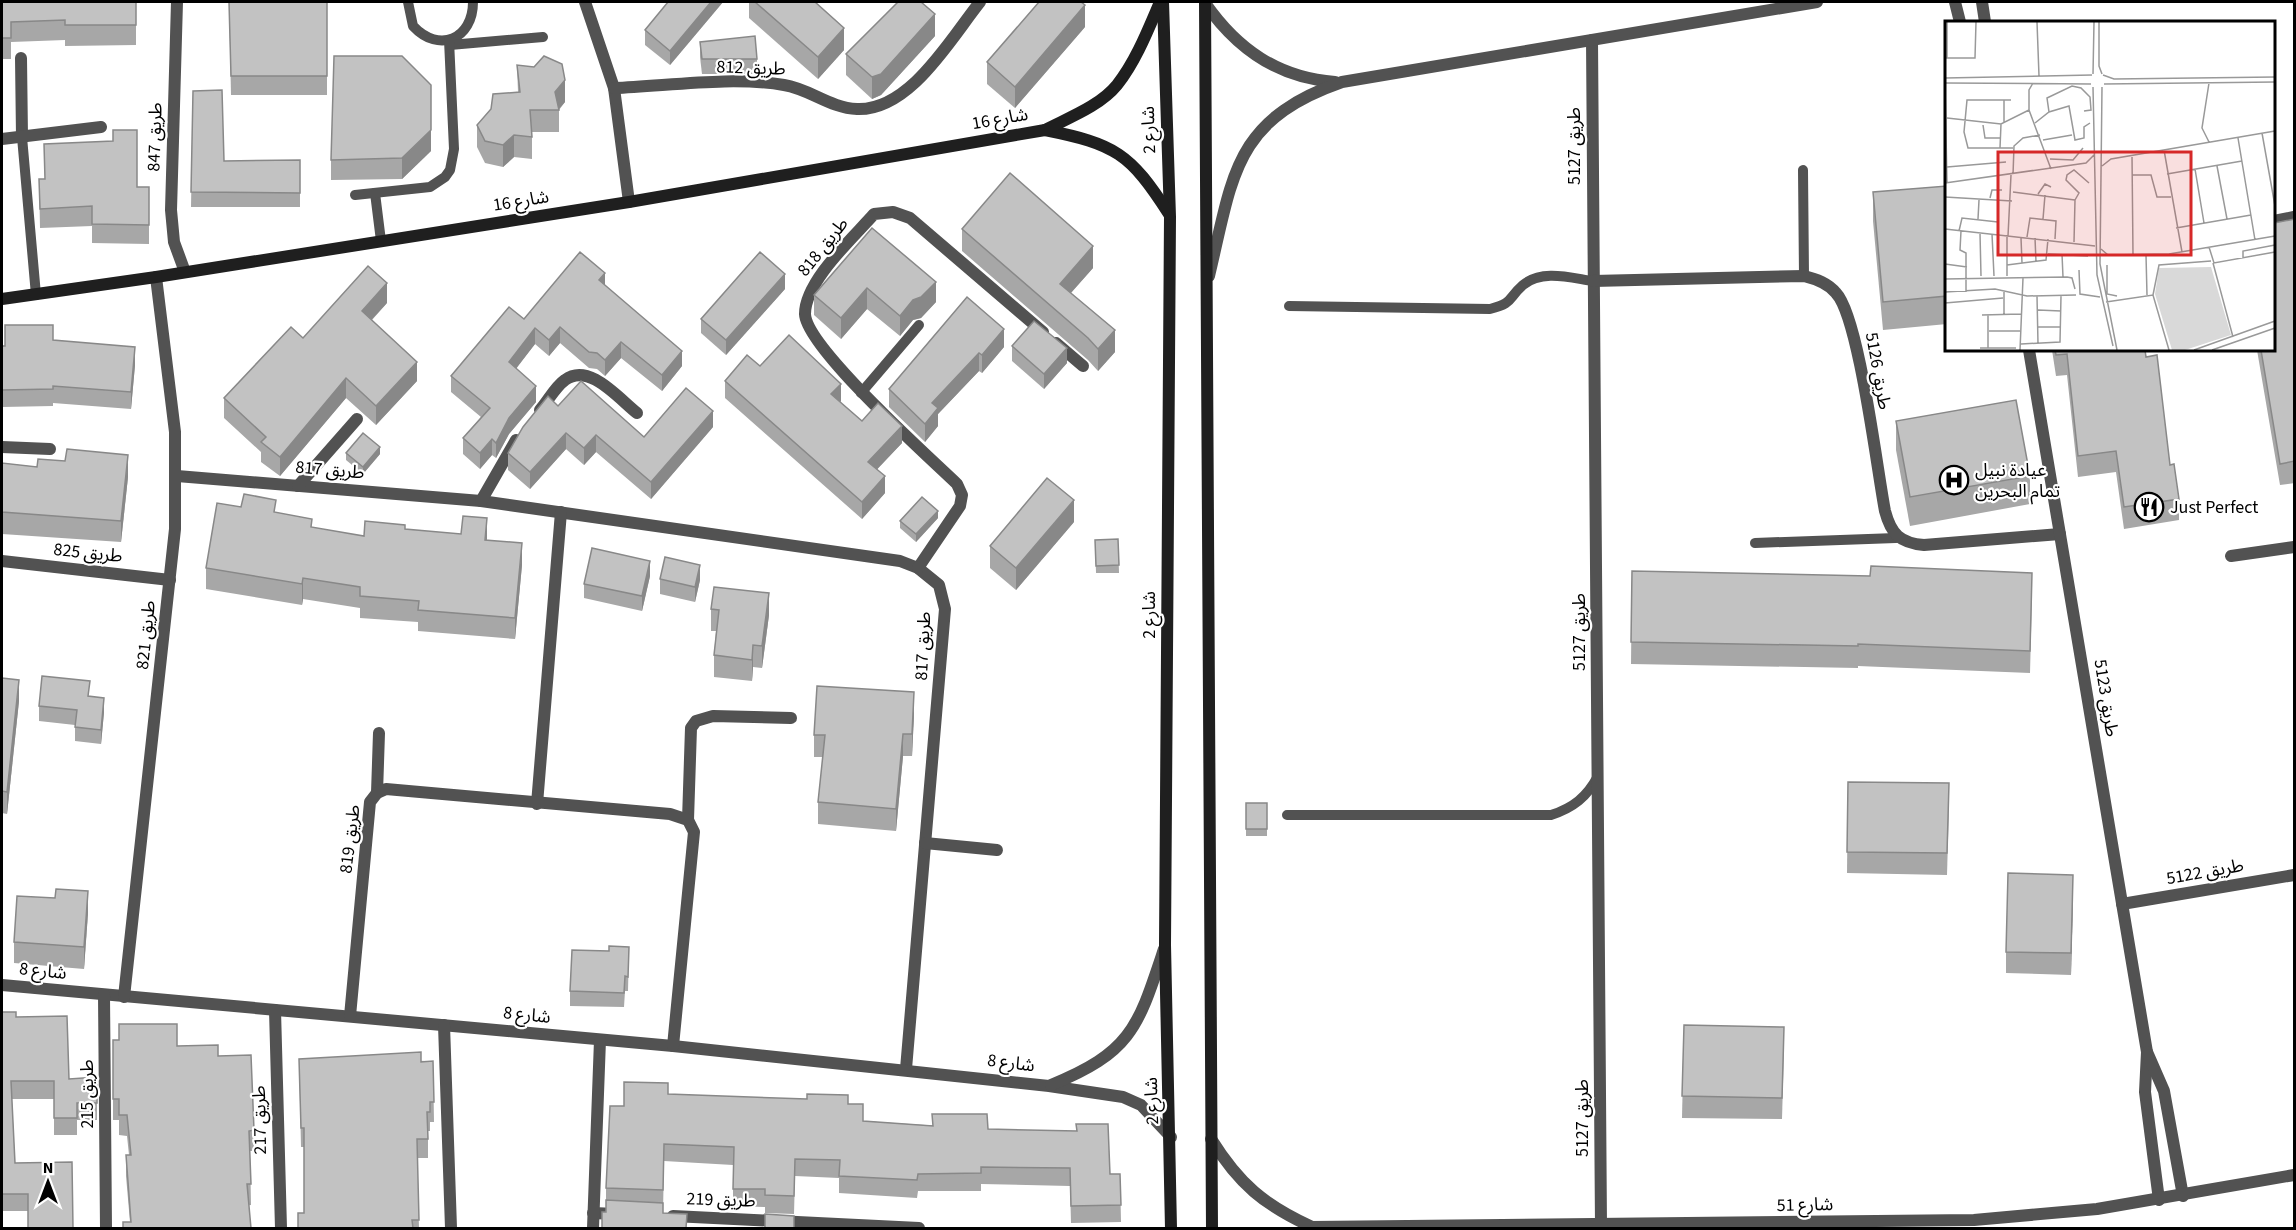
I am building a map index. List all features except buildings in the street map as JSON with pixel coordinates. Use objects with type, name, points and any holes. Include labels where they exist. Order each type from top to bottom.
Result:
[{"type":"main road","name":"شارع 16","points":[[2,299],[156,277],[629,202],[1045,130],[1081,112],[1116,86],[1139,49],[1162,2]]},
{"type":"main road","name":"شارع 2","points":[[1162,2],[1170,217],[1165,945],[1171,1137],[1171,1228]]},
{"type":"main road","points":[[1205,2],[1212,1228]]},
{"type":"main road","name":"شارع 16","points":[[1045,130],[1090,139],[1122,154],[1148,182],[1170,217]]},
{"type":"street","name":"طريق 847","points":[[177,2],[171,210],[174,242],[185,272]]},
{"type":"street","points":[[585,2],[614,88],[629,202]]},
{"type":"street","name":"طريق 812","points":[[614,88],[749,82],[784,85],[811,92],[829,104],[858,109],[890,102],[915,83],[980,2]]},
{"type":"street","points":[[1205,2],[1234,40],[1264,62],[1290,74],[1342,82]]},
{"type":"street","points":[[1207,284],[1231,182],[1244,153],[1263,128],[1287,107],[1315,92],[1342,82],[1817,2]]},
{"type":"street","points":[[1955,2],[1960,21]]},
{"type":"street","points":[[1982,2],[1984,21]]},
{"type":"street","name":"طريق 5127","points":[[1592,40],[1601,1225]]},
{"type":"street","points":[[21,58],[22,137]]},
{"type":"street","points":[[2,139],[100,128]]},
{"type":"street","name":"طريق 818","points":[[918,568],[960,506],[962,495],[957,484],[861,393],[814,336],[805,315],[811,292],[823,273],[874,213],[893,212],[910,218],[1083,366]]},
{"type":"street","points":[[2275,221],[2295,217]]},
{"type":"street","name":"طريق 5126","points":[[1593,281],[1804,276],[1822,281],[1836,292],[1851,321],[1885,511],[1888,525],[1896,538]]},
{"type":"street","name":"طريق 821","points":[[124,997],[170,580],[177,476],[171,387],[156,277]]},
{"type":"street","name":"طريق 5123","points":[[2029,351],[2147,1052],[2145,1092],[2158,1200]]},
{"type":"street","points":[[481,501],[526,427],[563,381],[574,375],[591,376],[637,413]]},
{"type":"street","points":[[298,486],[357,419]]},
{"type":"street","points":[[2,447],[50,449]]},
{"type":"street","name":"طريق 817","points":[[177,476],[481,501],[561,512],[900,561],[918,568],[939,585],[945,609],[906,1069]]},
{"type":"street","points":[[537,804],[561,512]]},
{"type":"street","points":[[1896,538],[1910,544],[1924,545],[2060,534]]},
{"type":"street","points":[[2231,556],[2295,547]]},
{"type":"street","name":"طريق 825","points":[[2,561],[170,580]]},
{"type":"street","points":[[673,1046],[694,845],[694,832],[687,820],[691,728],[696,721],[713,716],[790,718]]},
{"type":"street","points":[[377,793],[379,733]]},
{"type":"street","name":"طريق 819","points":[[350,1016],[370,802],[377,793],[386,789],[670,814],[687,820]]},
{"type":"street","points":[[925,843],[997,850]]},
{"type":"street","name":"طريق 5122","points":[[2122,904],[2295,875]]},
{"type":"street","name":"شارع 8","points":[[1049,1086],[1101,1062],[1122,1043],[1144,1009],[1165,945]]},
{"type":"street","name":"شارع 8","points":[[2,985],[673,1046],[1049,1086],[1132,1101],[1140,1105],[1171,1137]]},
{"type":"street","name":"طريق 215","points":[[104,995],[106,1228]]},
{"type":"street","name":"طريق 217","points":[[275,1010],[281,1228]]},
{"type":"street","points":[[444,1025],[451,1228]]},
{"type":"street","points":[[592,1228],[600,1040]]},
{"type":"street","name":"طريق 5123","points":[[2147,1052],[2164,1091],[2183,1196]]},
{"type":"street","name":"شارع 51","points":[[1211,1139],[1229,1168],[1253,1193],[1280,1213],[1310,1228],[1912,1225],[2036,1215],[2158,1200],[2295,1175]]},
{"type":"street","points":[[593,1213],[628,1214]]},
{"type":"street","name":"طريق 219","points":[[663,1216],[757,1224],[919,1228]]},
{"type":"lane","points":[[408,2],[409,17],[420,34],[429,39],[449,42],[543,37]]},
{"type":"lane","points":[[449,42],[466,28],[471,20],[473,2]]},
{"type":"lane","points":[[355,195],[430,187],[438,183],[450,170],[454,149],[449,42]]},
{"type":"lane","points":[[22,137],[36,295]]},
{"type":"lane","points":[[1803,171],[1804,276]]},
{"type":"lane","points":[[375,193],[381,241]]},
{"type":"lane","points":[[1289,306],[1490,309],[1507,304],[1522,286],[1543,276],[1593,281]]},
{"type":"lane","points":[[861,393],[919,325]]},
{"type":"lane","points":[[1755,543],[1896,538]]},
{"type":"lane","points":[[1287,815],[1551,815],[1572,806],[1583,798],[1598,776]]},
{"type":"place","name":"عيادة نبيل تمام البحرين","points":[[1954,480]]},
{"type":"place","name":"Just Perfect","points":[[2149,507]]}]
